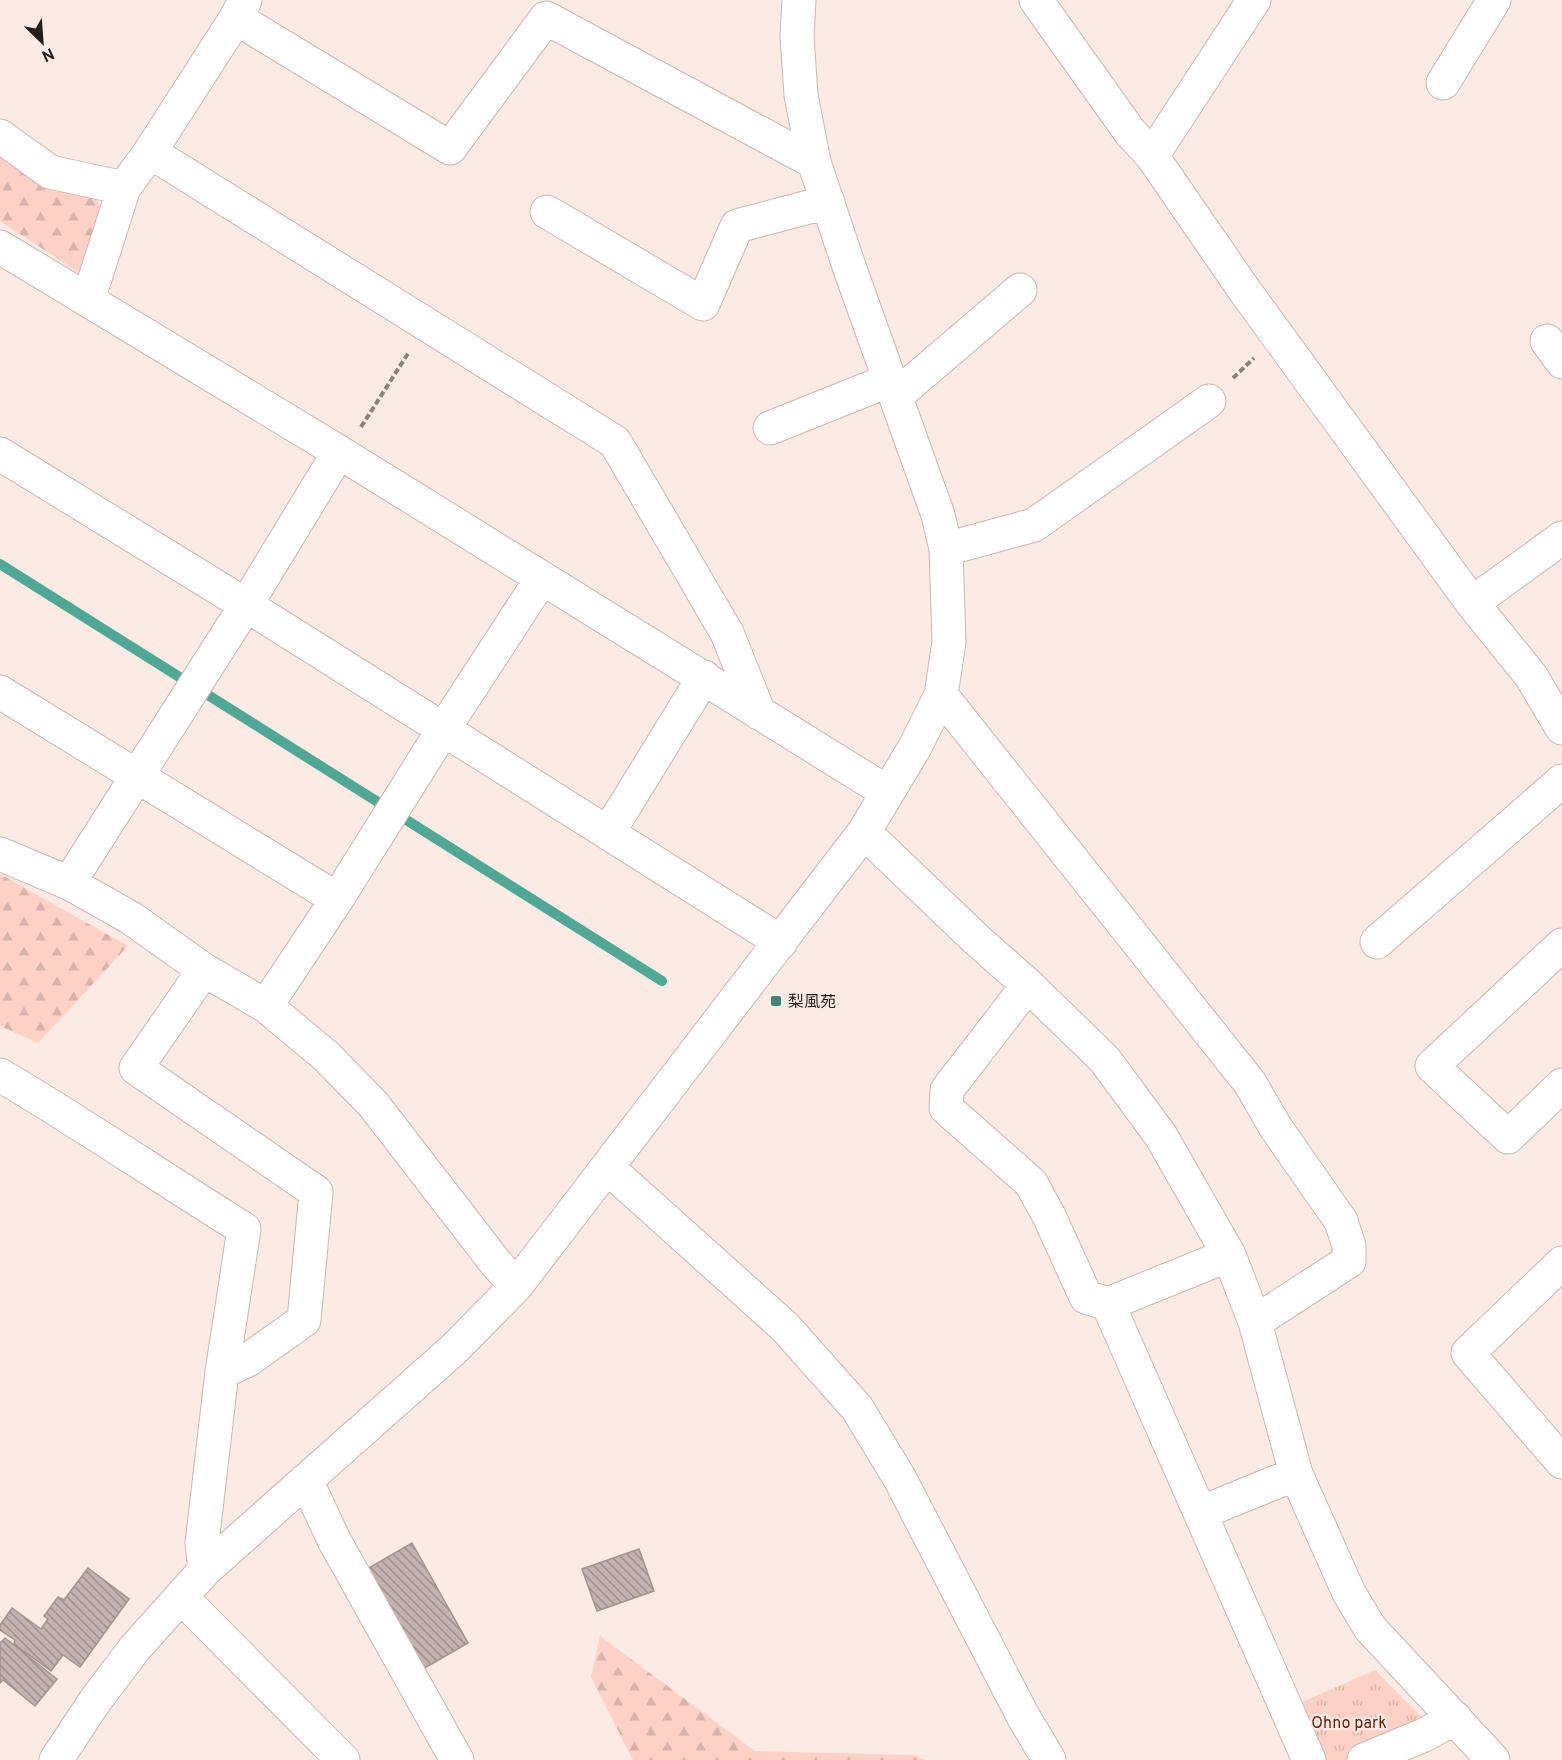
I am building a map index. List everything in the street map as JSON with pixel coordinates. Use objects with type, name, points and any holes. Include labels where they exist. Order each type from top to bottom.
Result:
[{"type":"street","points":[[56,1760],[95,1701],[135,1648],[205,1570],[454,1349],[516,1286],[864,832],[915,747],[941,695],[949,642],[946,549],[938,515],[814,162],[801,94],[797,36],[799,0]]},
{"type":"street","points":[[1152,156],[1254,0]]},
{"type":"street","points":[[1443,83],[1494,0]]},
{"type":"street","points":[[1039,2],[1130,132],[1152,156],[1277,335],[1472,603],[1531,675],[1562,728]]},
{"type":"street","points":[[88,300],[124,188],[150,152],[240,9],[450,148],[546,18],[814,162]]},
{"type":"street","points":[[0,136],[50,172],[124,188]]},
{"type":"street","points":[[150,152],[615,442],[727,633],[759,713]]},
{"type":"street","points":[[547,212],[703,304],[737,226],[828,202]]},
{"type":"street","points":[[0,247],[339,452],[887,792]]},
{"type":"street","points":[[770,428],[893,388],[1020,290]]},
{"type":"street","points":[[946,549],[1034,525],[1209,401]]},
{"type":"street","points":[[69,883],[246,605],[339,452]]},
{"type":"street","points":[[0,454],[246,605],[781,942]]},
{"type":"street","points":[[1472,603],[1562,537]]},
{"type":"street","points":[[267,1006],[542,579]]},
{"type":"street","points":[[608,832],[704,677]]},
{"type":"street","points":[[0,692],[337,899]]},
{"type":"street","points":[[941,695],[1250,1083],[1276,1128],[1341,1221],[1349,1246],[1349,1261],[1255,1322]]},
{"type":"street","points":[[1377,942],[1562,781]]},
{"type":"street","points":[[864,832],[1105,1060],[1161,1136],[1229,1256],[1255,1322],[1296,1474],[1349,1593],[1370,1628],[1493,1760]]},
{"type":"street","points":[[0,854],[69,883],[131,918],[204,970],[267,1006],[326,1056],[373,1104],[516,1286]]},
{"type":"street","points":[[1562,945],[1432,1066],[1508,1137],[1562,1085]]},
{"type":"street","points":[[204,970],[136,1068],[316,1192],[304,1320],[248,1360],[222,1372]]},
{"type":"street","points":[[1028,985],[947,1090],[946,1108],[1031,1183],[1049,1216],[1086,1297],[1108,1304],[1229,1256]]},
{"type":"street","points":[[0,1075],[60,1110],[155,1174],[244,1229],[222,1372],[202,1542],[205,1570]]},
{"type":"street","points":[[608,1168],[786,1327],[858,1408],[900,1479],[1023,1716],[1050,1760]]},
{"type":"street","points":[[1562,1263],[1468,1353],[1562,1462]]},
{"type":"street","points":[[1108,1304],[1308,1760]]},
{"type":"street","points":[[1200,1513],[1296,1474]]},
{"type":"street","points":[[306,1480],[334,1540],[457,1760]]},
{"type":"street","points":[[181,1597],[343,1760]]},
{"type":"street","points":[[1364,1760],[1424,1735],[1455,1718]]},
{"type":"path","points":[[339,452],[353,440],[427,324]]},
{"type":"path","points":[[1209,401],[1277,335]]},
{"type":"green space","points":[[0,143],[96,197],[102,210],[78,272],[0,221]]},
{"type":"green space","points":[[0,874],[128,946],[38,1043],[0,1026]]},
{"type":"green space","points":[[600,1636],[755,1751],[914,1755],[926,1760],[633,1760],[591,1677]]},
{"type":"green space","name":"Ohno park","points":[[1375,1670],[1430,1726],[1354,1760],[1313,1760],[1291,1707]]},
{"type":"building","points":[[412,1543],[468,1643],[423,1669],[367,1569]]},
{"type":"building","points":[[639,1549],[654,1591],[597,1611],[582,1569]]},
{"type":"building","points":[[88,1568],[129,1599],[80,1667],[63,1655],[51,1671],[14,1644],[15,1640],[0,1630],[0,1625],[12,1608],[41,1629],[48,1619],[44,1616],[58,1597],[64,1600]]},
{"type":"building","points":[[5,1638],[57,1679],[35,1706],[3,1680],[0,1683],[0,1643]]},
{"type":"waterway","points":[[0,564],[662,981]]},
{"type":"place","name":"梨風苑","points":[[776,1001]]}]
